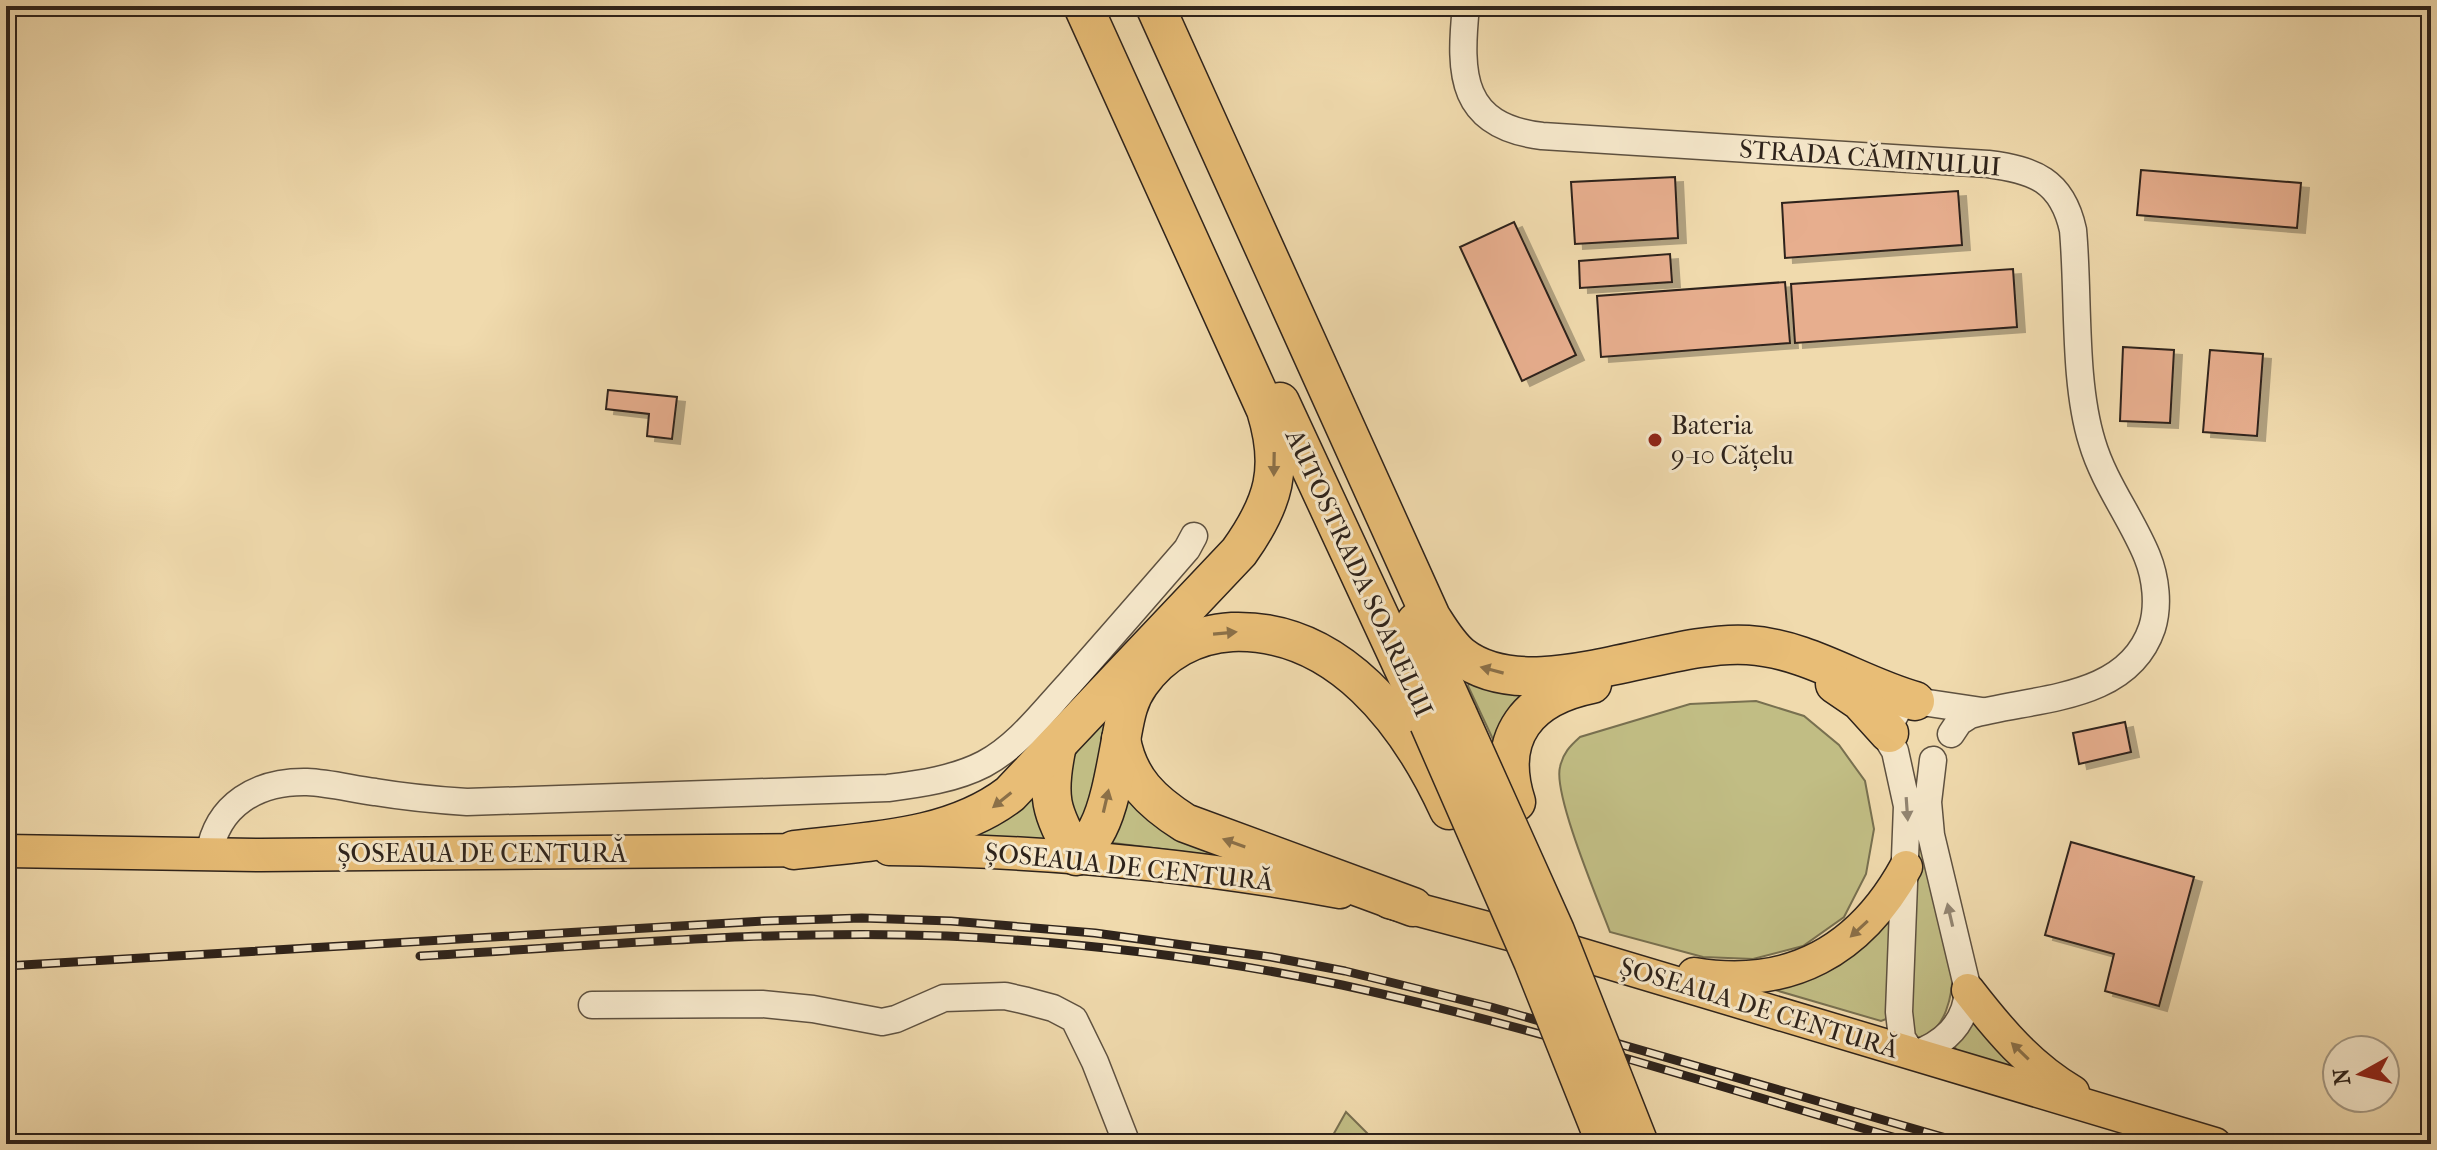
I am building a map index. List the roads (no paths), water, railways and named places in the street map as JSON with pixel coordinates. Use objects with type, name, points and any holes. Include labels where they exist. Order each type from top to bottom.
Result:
[{"type":"highway","points":[[794,850],[936,830],[991,809],[1010,794],[1057,745],[1087,690],[1239,552],[1270,499],[1276,465],[1266,410],[1083,6]]},
{"type":"highway","name":"AUTOSTRADA SOARELUI","points":[[1100,6],[1430,722],[1555,931],[1639,1144]]},
{"type":"highway","name":"AUTOSTRADA SOARELUI","points":[[1137,6],[1606,1144]]},
{"type":"highway","points":[[1155,6],[1431,617],[1441,634],[1461,655],[1491,671],[1512,675],[1552,675],[1701,647],[1749,645],[1810,657],[1881,690],[1924,702]]},
{"type":"highway","points":[[1057,745],[1051,771],[1052,807],[1057,824],[1076,856],[1099,827],[1126,710],[1140,682],[1186,642],[1225,633],[1292,640],[1324,655],[1379,700],[1430,722],[1427,765],[1456,826],[1587,1144]]},
{"type":"highway","points":[[1655,1144],[1516,802],[1510,777],[1510,747],[1522,722],[1557,694],[1575,688],[1683,666],[1740,659],[1808,672],[1836,685],[1860,701],[1892,742]]},
{"type":"highway","points":[[1121,739],[1124,757],[1144,791],[1185,823],[1413,907]]},
{"type":"main road","name":"ȘOSEAUA DE CENTURĂ","points":[[6,851],[209,855],[957,850],[1076,856],[1264,880],[1413,907],[2215,1144]]},
{"type":"main road","points":[[1612,964],[1734,979],[1768,976],[1800,967],[1830,953],[1859,931],[1891,894],[1906,867]]},
{"type":"main road","points":[[1968,990],[2004,1037],[2029,1060],[2047,1075],[2107,1111]]},
{"type":"street","name":"STRADA CĂMINULUI","points":[[1466,6],[1462,64],[1470,95],[1487,118],[1513,131],[1542,136],[1988,164],[2033,174],[2061,196],[2073,230],[2081,379],[2090,438],[2148,559],[2155,585],[2154,622],[2134,660],[2102,684],[1970,715],[1959,722],[1951,734]]},
{"type":"street","points":[[209,855],[212,834],[240,800],[254,792],[288,783],[311,782],[423,799],[467,802],[847,790],[927,783],[982,765],[1087,690],[1194,536]]},
{"type":"street","points":[[1933,760],[1928,802],[1931,835],[1968,990],[1965,1009],[1953,1030],[1939,1043],[1913,1055],[1899,1028],[1907,806],[1890,724],[1899,708],[1924,702],[1984,711]]},
{"type":"street","points":[[1892,742],[1909,761],[1925,763],[1942,754],[1951,734],[1946,714],[1924,702]]},
{"type":"street","points":[[592,1005],[762,1004],[882,1022],[944,998],[1005,996],[1027,1001],[1053,1008],[1074,1019],[1127,1144]]},
{"type":"railway","points":[[6,966],[764,921],[862,918],[951,921],[1095,933],[1271,957],[1345,971],[1491,1007],[1967,1144]]},
{"type":"railway","points":[[420,956],[684,940],[881,934],[997,939],[1146,953],[1293,975],[1415,1002],[1559,1039],[1917,1144]]},
{"type":"place","name":"Bateria 9-10 Cățelu","points":[[1655,440]]}]
